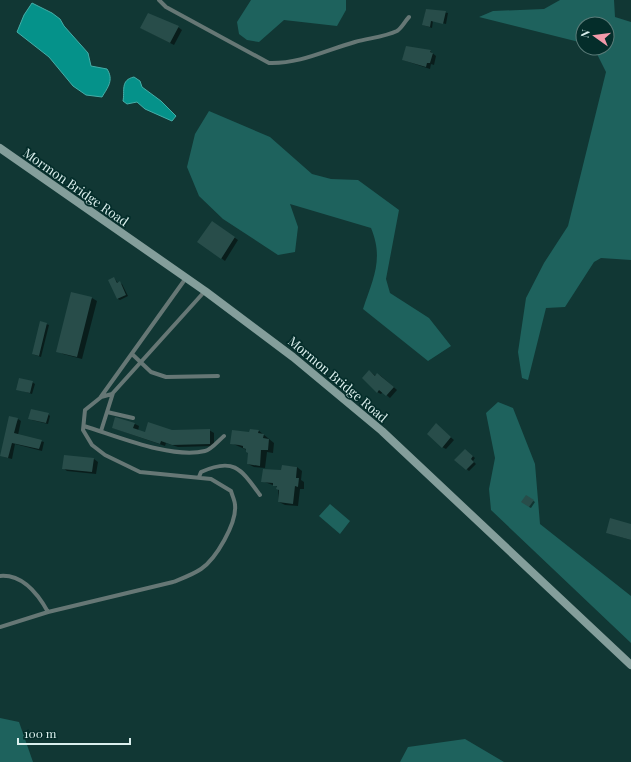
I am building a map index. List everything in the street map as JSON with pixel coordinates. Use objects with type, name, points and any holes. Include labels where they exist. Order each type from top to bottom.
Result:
[{"type":"main road","name":"Mormon Bridge Road","points":[[0,148],[205,291],[293,357],[382,431],[631,665]]},
{"type":"lane","points":[[159,0],[166,7],[269,63],[282,63],[307,59],[354,42],[389,34],[399,30],[409,17]]},
{"type":"lane","points":[[0,627],[48,612],[173,582],[190,576],[203,568],[220,548],[231,525],[236,505],[231,491],[211,479],[140,472],[105,456],[92,445],[83,430],[85,410],[100,398],[186,278]]},
{"type":"lane","points":[[101,431],[113,393],[205,291]]},
{"type":"lane","points":[[132,354],[140,363],[152,372],[166,377],[218,376]]},
{"type":"lane","points":[[100,398],[113,393]]},
{"type":"lane","points":[[107,412],[133,418]]},
{"type":"lane","points":[[84,426],[160,449],[184,452],[206,451],[224,436]]},
{"type":"lane","points":[[199,477],[201,472],[210,468],[232,465],[243,472],[260,494]]},
{"type":"lane","points":[[0,576],[15,578],[25,582],[48,612]]},
{"type":"shaded area","points":[[251,0],[346,0],[346,10],[337,26],[284,20],[259,42],[247,40],[239,34],[237,22]]},
{"type":"shaded area","points":[[560,0],[614,0],[615,16],[575,16],[575,41],[479,17],[493,11],[544,9]]},
{"type":"shaded area","points":[[32,3],[52,13],[60,19],[64,26],[88,53],[91,66],[107,69],[110,80],[102,97],[86,95],[73,86],[49,57],[17,32],[24,15]]},
{"type":"shaded area","points":[[615,17],[631,22],[631,260],[601,258],[594,262],[565,307],[546,308],[528,380],[522,378],[518,352],[526,298],[544,263],[568,226],[606,72],[598,56],[615,56]]},
{"type":"shaded area","points":[[134,77],[140,81],[142,87],[161,101],[176,116],[172,121],[145,109],[137,102],[127,104],[123,101],[125,83],[130,78]]},
{"type":"shaded area","points":[[209,111],[270,137],[312,174],[331,179],[358,180],[399,210],[386,279],[390,293],[429,318],[451,346],[428,361],[363,309],[376,269],[377,259],[375,239],[371,228],[290,204],[298,227],[295,252],[278,255],[223,219],[199,196],[187,167],[195,134]]},
{"type":"shaded area","points":[[498,402],[513,408],[535,464],[540,524],[631,596],[631,643],[491,510],[489,489],[495,458],[486,413]]},
{"type":"shaded area","points":[[330,504],[350,521],[340,534],[319,516]]},
{"type":"shaded area","points":[[0,718],[19,722],[33,762],[0,762]]},
{"type":"shaded area","points":[[465,739],[504,762],[400,762],[408,747]]},
{"type":"building","points":[[426,9],[446,11],[443,24],[431,21],[430,27],[422,25]]},
{"type":"building","points":[[148,13],[179,26],[170,43],[140,28]]},
{"type":"building","points":[[406,46],[431,50],[430,52],[433,53],[430,63],[427,63],[426,67],[402,60]]},
{"type":"building","points":[[212,221],[235,237],[221,259],[197,242]]},
{"type":"building","points":[[114,277],[117,283],[120,281],[126,295],[117,299],[108,280]]},
{"type":"building","points":[[71,292],[92,297],[77,357],[56,352]]},
{"type":"building","points":[[40,321],[47,323],[39,356],[32,354]]},
{"type":"building","points":[[369,370],[375,376],[377,373],[394,387],[386,396],[379,390],[377,393],[362,378]]},
{"type":"building","points":[[19,378],[33,381],[30,393],[16,390]]},
{"type":"building","points":[[31,409],[49,413],[46,423],[28,419]]},
{"type":"building","points":[[9,416],[18,418],[14,433],[42,440],[39,449],[12,443],[8,458],[0,456]]},
{"type":"building","points":[[115,417],[135,423],[133,428],[145,432],[148,422],[172,430],[210,429],[210,444],[172,445],[161,441],[160,444],[112,428]]},
{"type":"building","points":[[436,423],[451,437],[442,448],[427,434]]},
{"type":"building","points":[[250,429],[259,430],[258,433],[264,434],[263,438],[269,439],[268,450],[261,450],[260,466],[247,464],[248,453],[243,446],[230,444],[232,430],[249,432]]},
{"type":"building","points":[[465,449],[473,456],[471,459],[474,462],[466,470],[454,460]]},
{"type":"building","points":[[64,455],[94,458],[92,472],[62,469]]},
{"type":"building","points":[[282,465],[297,467],[296,478],[299,478],[298,487],[295,486],[293,504],[278,502],[279,490],[276,489],[277,486],[273,486],[273,483],[261,482],[263,469],[281,470]]},
{"type":"building","points":[[526,495],[534,500],[529,507],[521,502]]},
{"type":"building","points":[[610,518],[631,524],[631,540],[606,533]]}]
